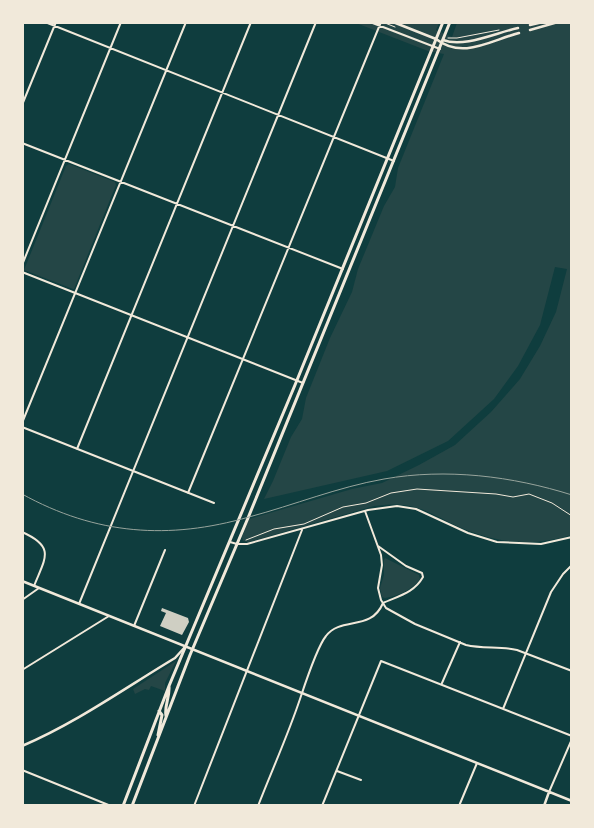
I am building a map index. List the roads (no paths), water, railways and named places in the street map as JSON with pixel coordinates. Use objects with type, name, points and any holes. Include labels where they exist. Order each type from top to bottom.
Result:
[{"type":"main road","points":[[123,806],[169,686],[343,269],[443,22]]},
{"type":"main road","points":[[132,806],[193,649],[450,22]]},
{"type":"main road","points":[[166,716],[165,709],[169,697],[169,686]]},
{"type":"main road","points":[[158,738],[162,715],[160,711]]},
{"type":"street","points":[[45,22],[394,161]]},
{"type":"street","points":[[22,105],[56,22]]},
{"type":"street","points":[[22,265],[121,22]]},
{"type":"street","points":[[22,423],[186,22]]},
{"type":"street","points":[[77,449],[251,22]]},
{"type":"street","points":[[79,604],[316,22]]},
{"type":"street","points":[[370,22],[440,49]]},
{"type":"street","points":[[188,493],[381,22]]},
{"type":"street","points":[[393,22],[458,49],[471,48],[519,32]]},
{"type":"street","points":[[530,26],[543,22]]},
{"type":"street","points":[[530,30],[558,22]]},
{"type":"street","points":[[442,42],[467,43],[518,28]]},
{"type":"street","points":[[22,143],[343,269]]},
{"type":"street","points":[[22,272],[303,383]]},
{"type":"street","points":[[22,427],[214,503]]},
{"type":"street","points":[[230,542],[247,544],[379,507],[406,506],[478,537],[502,543],[541,544],[572,537]]},
{"type":"street","points":[[365,511],[378,546],[382,566],[378,588],[382,603],[388,609],[415,624],[474,647],[508,648],[526,653],[572,672]]},
{"type":"street","points":[[194,806],[302,530]]},
{"type":"street","points":[[22,532],[40,541],[44,551],[45,557],[34,586]]},
{"type":"street","points":[[258,806],[326,636],[337,628],[372,617],[377,613],[382,603],[411,590],[418,585],[423,577],[422,573],[406,566],[378,546]]},
{"type":"street","points":[[134,626],[165,550]]},
{"type":"street","points":[[503,709],[552,592],[563,574],[572,565]]},
{"type":"street","points":[[22,581],[572,801]]},
{"type":"street","points":[[22,600],[39,588]]},
{"type":"street","points":[[22,670],[109,616]]},
{"type":"street","points":[[442,684],[460,642]]},
{"type":"street","points":[[22,746],[70,723],[174,658],[186,646]]},
{"type":"street","points":[[322,806],[381,661],[572,738],[544,806]]},
{"type":"street","points":[[460,806],[477,763]]},
{"type":"street","points":[[22,770],[111,806]]},
{"type":"street","points":[[336,771],[360,780]]},
{"type":"railway","points":[[22,494],[50,508],[77,518],[133,530],[162,531],[219,524],[367,482],[407,476],[431,474],[479,476],[526,483],[572,495]]}]
